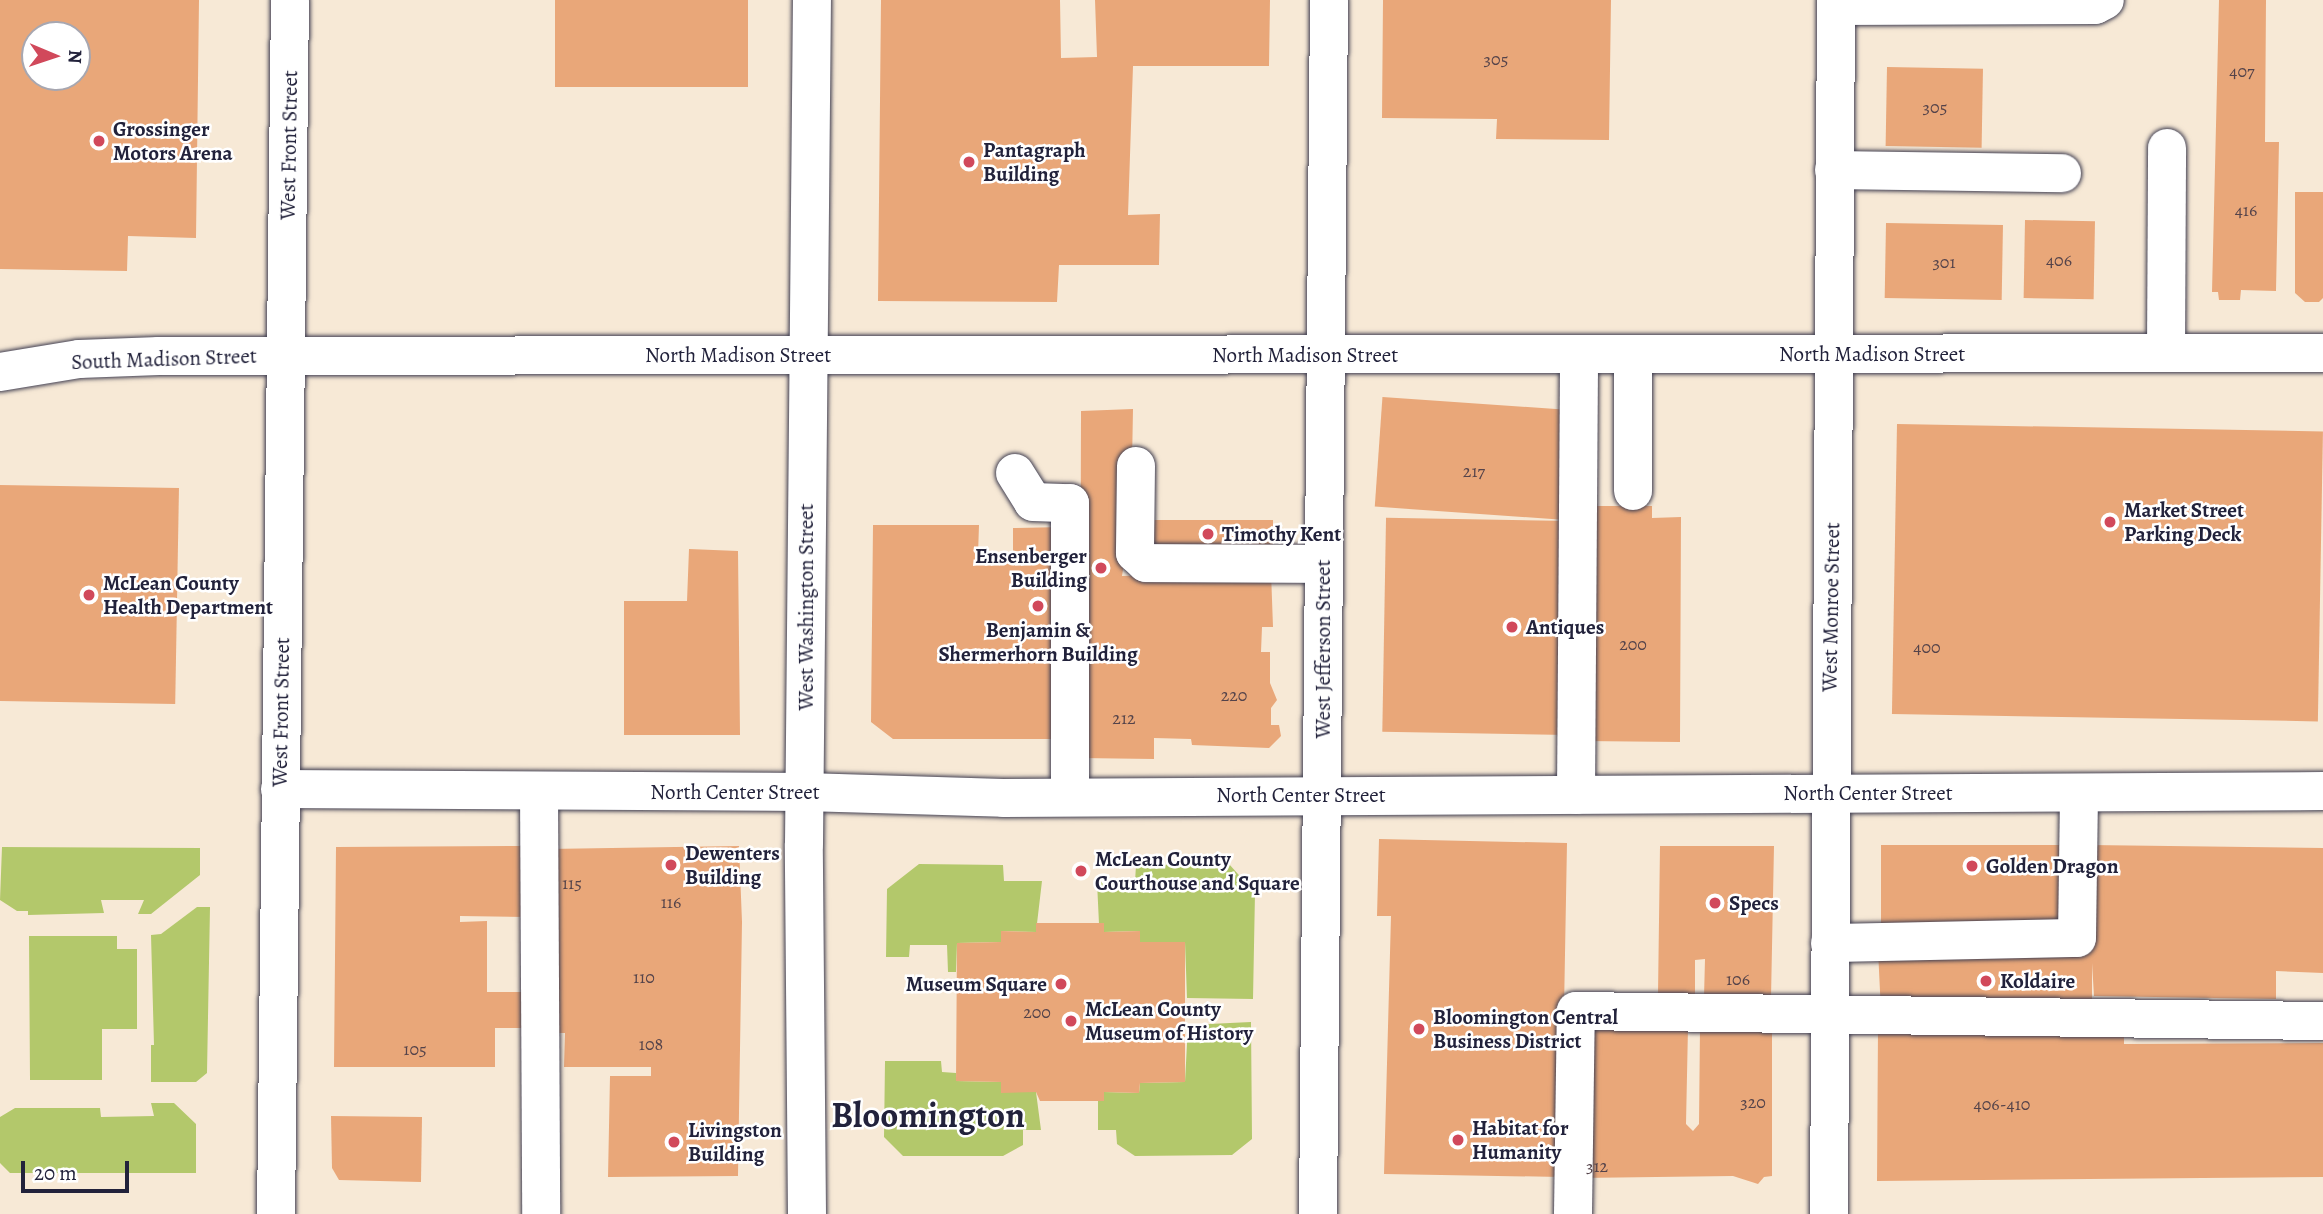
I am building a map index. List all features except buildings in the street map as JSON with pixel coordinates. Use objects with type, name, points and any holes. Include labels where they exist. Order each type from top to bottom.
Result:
[{"type":"street","name":"West Front Street","points":[[276,1214],[290,0]]},
{"type":"street","name":"West Washington Street","points":[[807,1214],[805,792],[812,0]]},
{"type":"street","name":"West Jefferson Street","points":[[1318,1214],[1329,0]]},
{"type":"street","points":[[1836,3],[2095,5],[2105,0]]},
{"type":"street","name":"West Monroe Street","points":[[1829,1214],[1829,794],[1836,3]]},
{"type":"street","points":[[2166,353],[2167,148]]},
{"type":"street","points":[[1834,170],[2063,173]]},
{"type":"street","name":"North Madison Street","points":[[286,356],[2323,353]]},
{"type":"street","points":[[1576,794],[1579,355]]},
{"type":"street","points":[[1633,355],[1633,491]]},
{"type":"street","name":"South Madison Street","points":[[0,372],[79,359],[286,356]]},
{"type":"street","points":[[1136,466],[1135,553],[1146,564],[1324,564]]},
{"type":"street","points":[[1015,473],[1033,502],[1070,503],[1070,797]]},
{"type":"street","name":"North Center Street","points":[[280,789],[805,792],[1070,797],[2323,791]]},
{"type":"street","points":[[540,791],[541,1214]]},
{"type":"street","points":[[1830,943],[2077,938],[2079,794]]},
{"type":"street","points":[[1573,1214],[1576,1011],[1830,1017],[2323,1021]]},
{"type":"green space","points":[[2,847],[200,848],[200,875],[151,914],[138,914],[144,900],[101,900],[104,913],[28,915],[28,911],[17,911],[0,900]]},
{"type":"green space","points":[[919,864],[1003,865],[1004,881],[1042,881],[1036,932],[1002,931],[1001,942],[957,943],[956,972],[948,972],[947,945],[910,945],[909,957],[886,957],[887,889]]},
{"type":"green space","points":[[1229,864],[1255,893],[1253,999],[1187,998],[1185,942],[1140,942],[1139,931],[1104,932],[1104,924],[1099,924],[1097,882],[1135,882],[1136,865]]},
{"type":"green space","points":[[197,907],[210,907],[207,1073],[196,1082],[151,1082],[151,1045],[154,1045],[151,935],[161,934]]},
{"type":"green space","points":[[29,936],[117,936],[117,949],[137,949],[137,1029],[102,1029],[102,1080],[30,1080]]},
{"type":"green space","points":[[1251,1022],[1252,1139],[1232,1155],[1135,1156],[1117,1144],[1116,1130],[1098,1130],[1098,1101],[1104,1101],[1104,1092],[1139,1093],[1140,1083],[1185,1082],[1188,1025]]},
{"type":"green space","points":[[885,1061],[941,1061],[942,1072],[956,1073],[956,1081],[1001,1082],[1001,1092],[1036,1092],[1041,1130],[1023,1130],[1023,1145],[1003,1156],[903,1156],[884,1137]]},
{"type":"green space","points":[[151,1103],[174,1103],[196,1124],[196,1173],[10,1173],[0,1163],[0,1117],[15,1108],[100,1108],[101,1117],[154,1116]]},
{"type":"place","name":"Grossinger Motors Arena","points":[[99,141]]},
{"type":"place","name":"Pantagraph Building","points":[[969,162]]},
{"type":"place","name":"Market Street Parking Deck","points":[[2110,522]]},
{"type":"place","name":"Timothy Kent","points":[[1208,534]]},
{"type":"place","name":"Ensenberger Building","points":[[1101,568]]},
{"type":"place","name":"McLean County Health Department","points":[[89,595]]},
{"type":"place","name":"Benjamin & Shermerhorn Building","points":[[1038,606]]},
{"type":"place","name":"Antiques","points":[[1512,627]]},
{"type":"place","name":"Dewenters Building","points":[[671,865]]},
{"type":"place","name":"Golden Dragon","points":[[1972,866]]},
{"type":"place","name":"McLean County Courthouse and Square","points":[[1081,871]]},
{"type":"place","name":"Specs","points":[[1715,903]]},
{"type":"place","name":"Koldaire","points":[[1986,981]]},
{"type":"place","name":"Museum Square","points":[[1061,984]]},
{"type":"place","name":"McLean County Museum of History","points":[[1071,1021]]},
{"type":"place","name":"Bloomington Central Business District","points":[[1419,1029]]},
{"type":"place","name":"Habitat for Humanity","points":[[1458,1140]]},
{"type":"place","name":"Livingston Building","points":[[674,1142]]},
{"type":"district","name":"Bloomington","points":[[928,1115]]}]
